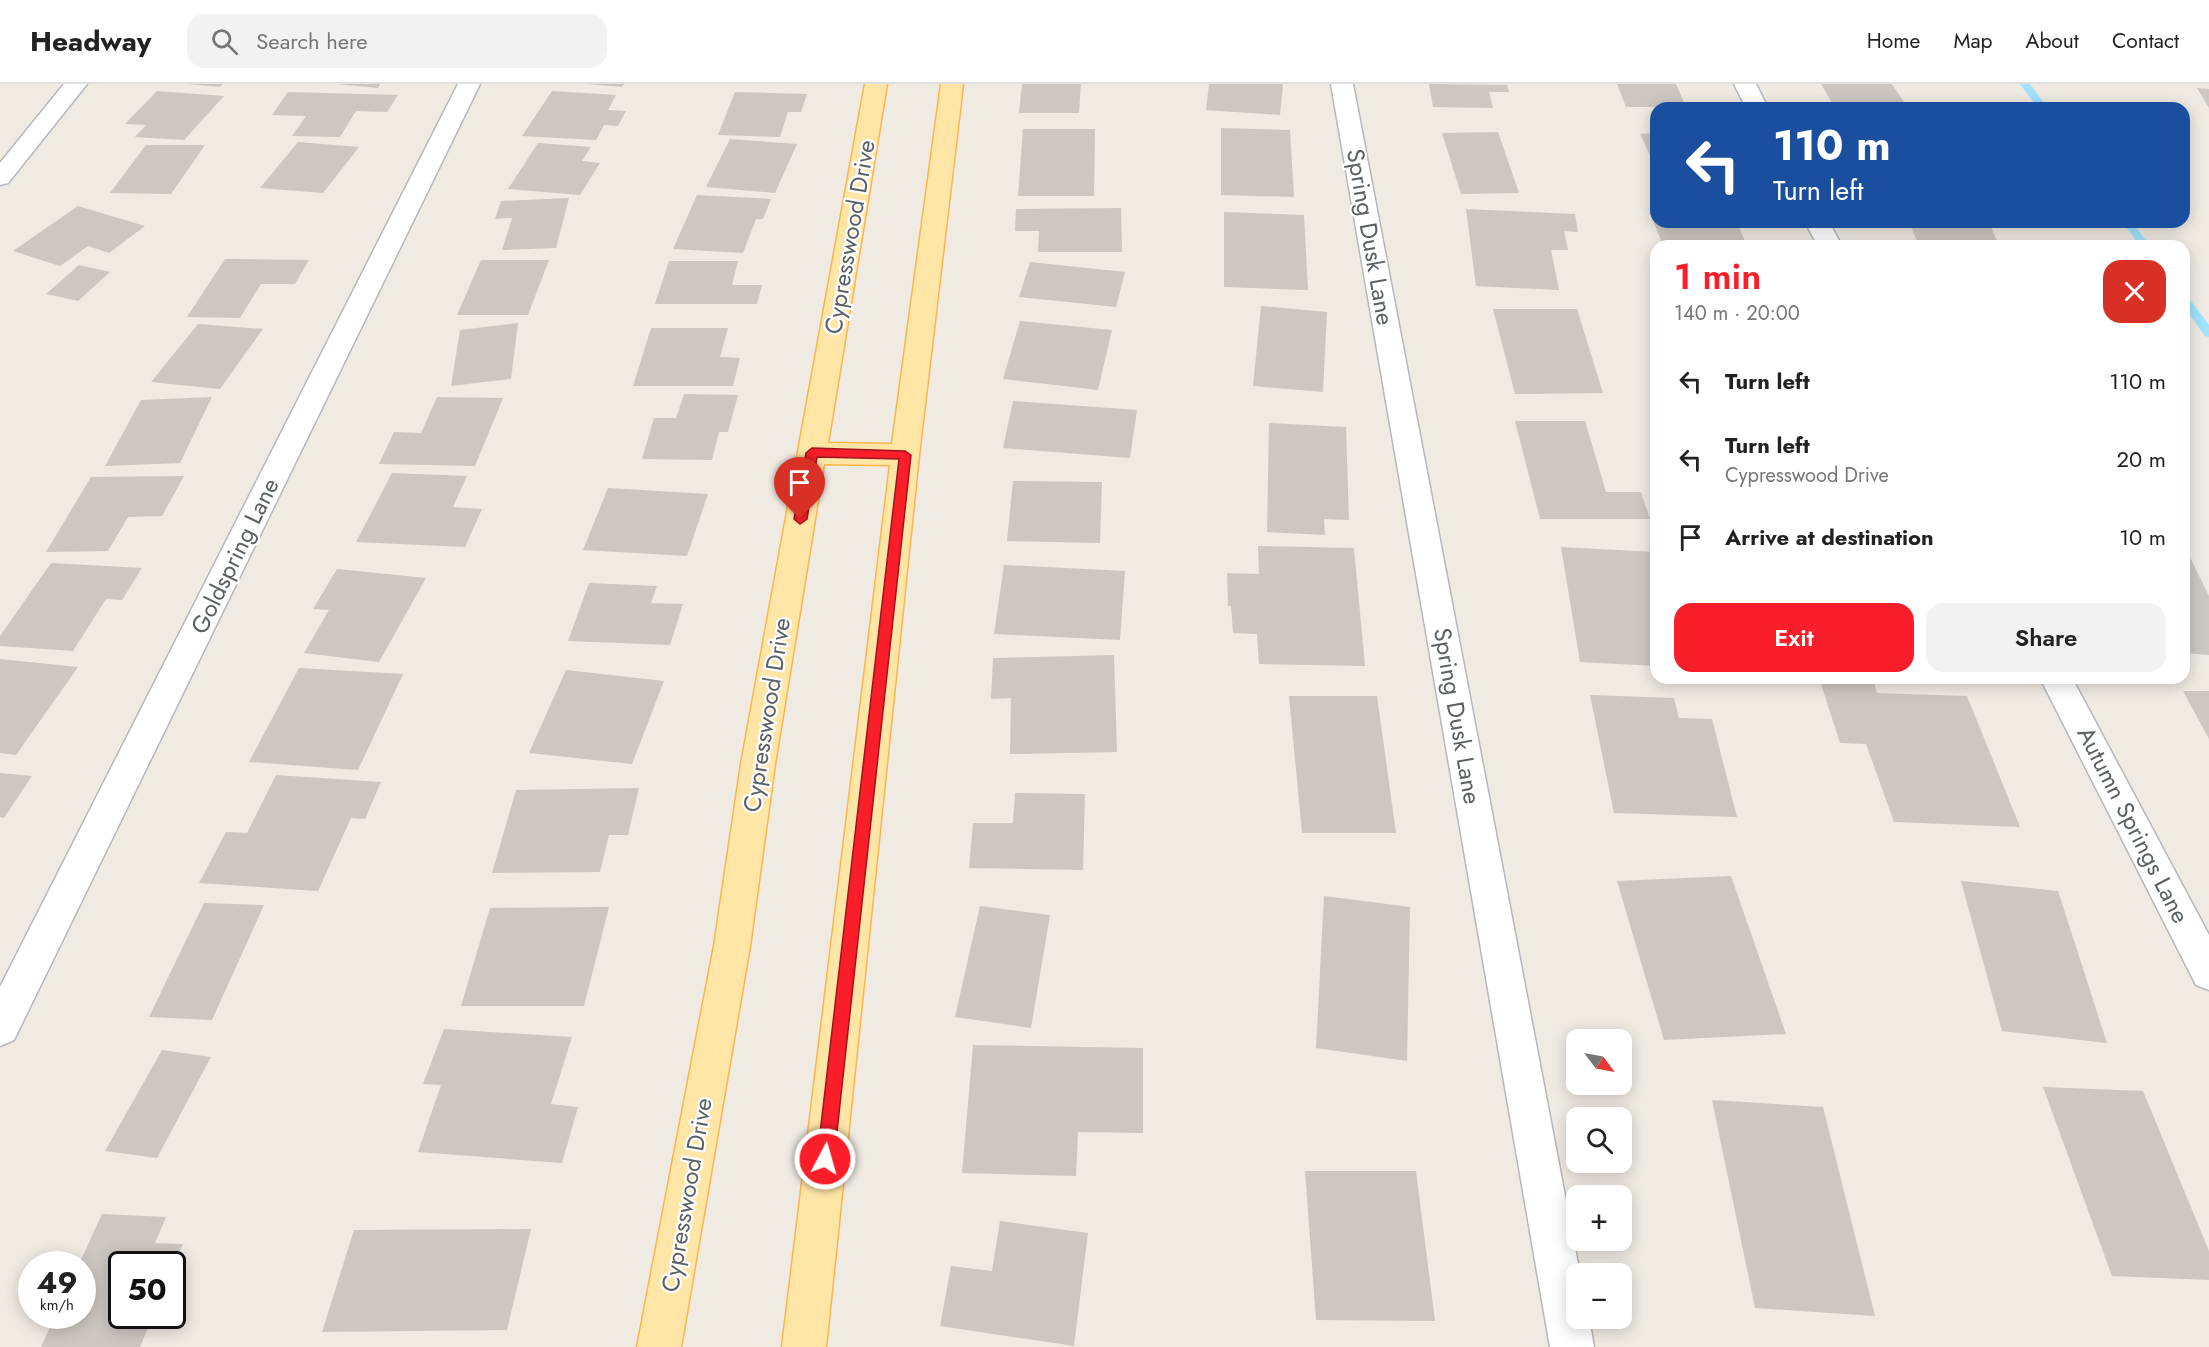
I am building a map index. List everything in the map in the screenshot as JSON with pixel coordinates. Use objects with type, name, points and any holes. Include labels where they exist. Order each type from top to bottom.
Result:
[{"type":"main road","name":"Cypresswood Drive","points":[[659,1347],[732,945],[758,764],[876,84]]},
{"type":"main road","points":[[804,1347],[905,455],[952,84]]},
{"type":"main road","points":[[812,453],[905,455]]},
{"type":"street","points":[[0,178],[76,84]]},
{"type":"street","name":"Goldspring Lane","points":[[0,1027],[469,84]]},
{"type":"street","name":"Spring Dusk Lane","points":[[1342,84],[1572,1347]]},
{"type":"street","points":[[1744,84],[1754,102]]},
{"type":"street","name":"Autumn Springs Lane","points":[[2059,684],[2209,972]]},
{"type":"building","points":[[187,84],[223,84],[220,87]]},
{"type":"building","points":[[336,84],[380,84],[378,88]]},
{"type":"building","points":[[586,84],[624,84],[622,87]]},
{"type":"building","points":[[1022,84],[1081,84],[1079,113],[1019,113]]},
{"type":"building","points":[[1209,84],[1283,84],[1280,115],[1206,110]]},
{"type":"building","points":[[1429,84],[1507,85],[1509,92],[1489,92],[1493,108],[1433,107]]},
{"type":"building","points":[[1617,84],[1676,84],[1684,102],[1650,102],[1650,107],[1626,107]]},
{"type":"building","points":[[1821,84],[1892,84],[1904,102],[1832,102]]},
{"type":"building","points":[[2197,88],[2209,89],[2209,108]]},
{"type":"building","points":[[157,91],[224,96],[184,140],[135,137],[146,125],[125,124]]},
{"type":"building","points":[[552,91],[616,95],[608,110],[626,111],[618,126],[604,125],[596,140],[522,136]]},
{"type":"building","points":[[288,92],[398,95],[387,112],[356,111],[340,137],[292,136],[306,116],[272,115]]},
{"type":"building","points":[[735,92],[807,94],[801,112],[788,112],[780,137],[718,135]]},
{"type":"building","points":[[1221,128],[1290,130],[1294,197],[1221,195]]},
{"type":"building","points":[[1023,129],[1095,129],[1094,196],[1018,196]]},
{"type":"building","points":[[1498,132],[1519,193],[1461,194],[1442,133]]},
{"type":"building","points":[[1650,133],[1650,155],[1640,134]]},
{"type":"building","points":[[730,139],[797,144],[775,193],[706,187]]},
{"type":"building","points":[[298,142],[359,147],[323,193],[260,188]]},
{"type":"building","points":[[538,143],[591,147],[582,161],[600,163],[580,195],[508,189]]},
{"type":"building","points":[[146,145],[205,145],[171,194],[110,193]]},
{"type":"building","points":[[697,195],[771,199],[763,219],[756,219],[743,253],[673,249]]},
{"type":"building","points":[[569,198],[556,248],[502,250],[512,218],[495,219],[501,201]]},
{"type":"building","points":[[78,206],[145,226],[109,253],[88,246],[60,266],[13,251]]},
{"type":"building","points":[[1121,208],[1122,252],[1038,252],[1039,231],[1015,231],[1016,209]]},
{"type":"building","points":[[1466,209],[1575,214],[1578,232],[1564,231],[1568,250],[1551,250],[1559,290],[1476,286]]},
{"type":"building","points":[[1224,212],[1304,215],[1308,290],[1224,287]]},
{"type":"building","points":[[1656,228],[1740,228],[1744,240],[1661,240]]},
{"type":"building","points":[[1912,228],[1992,228],[1996,240],[1916,240]]},
{"type":"building","points":[[225,259],[309,260],[295,284],[261,284],[240,318],[187,317]]},
{"type":"building","points":[[481,260],[549,260],[528,315],[457,315]]},
{"type":"building","points":[[669,261],[738,261],[732,285],[762,285],[757,304],[655,304]]},
{"type":"building","points":[[1030,262],[1125,272],[1116,307],[1019,297]]},
{"type":"building","points":[[79,265],[110,272],[78,301],[46,294]]},
{"type":"building","points":[[1261,306],[1327,312],[1323,392],[1253,386]]},
{"type":"building","points":[[1493,309],[1577,309],[1603,393],[1515,394]]},
{"type":"building","points":[[1020,321],[1112,330],[1098,390],[1003,379]]},
{"type":"building","points":[[518,323],[511,379],[451,386],[460,330]]},
{"type":"building","points":[[198,324],[263,329],[220,389],[151,382]]},
{"type":"building","points":[[651,328],[728,328],[720,357],[740,358],[733,386],[633,386]]},
{"type":"building","points":[[684,394],[738,395],[728,432],[719,432],[712,460],[642,459],[654,418],[676,418]]},
{"type":"building","points":[[212,397],[180,463],[105,466],[141,400]]},
{"type":"building","points":[[437,397],[503,398],[475,466],[379,464],[394,432],[421,433]]},
{"type":"building","points":[[1013,401],[1137,410],[1130,458],[1003,448]]},
{"type":"building","points":[[1515,421],[1585,421],[1606,492],[1641,492],[1650,519],[1540,519]]},
{"type":"building","points":[[1269,423],[1346,427],[1349,520],[1324,519],[1325,535],[1267,532]]},
{"type":"building","points":[[392,473],[467,476],[453,507],[482,509],[465,547],[356,542]]},
{"type":"building","points":[[184,476],[162,516],[128,517],[108,551],[46,552],[91,477]]},
{"type":"building","points":[[1013,481],[1102,482],[1100,543],[1007,541]]},
{"type":"building","points":[[608,488],[708,494],[687,556],[583,550]]},
{"type":"building","points":[[1258,546],[1354,548],[1365,666],[1259,664],[1257,634],[1233,633],[1231,606],[1228,606],[1227,573],[1259,574]]},
{"type":"building","points":[[1561,547],[1650,552],[1650,666],[1580,662]]},
{"type":"building","points":[[2190,557],[2209,596],[2209,655],[2190,653]]},
{"type":"building","points":[[51,563],[142,568],[122,600],[106,599],[73,651],[0,646],[0,636]]},
{"type":"building","points":[[1004,565],[1125,571],[1120,640],[994,634]]},
{"type":"building","points":[[337,569],[426,578],[379,662],[304,653],[329,610],[313,609]]},
{"type":"building","points":[[589,583],[657,586],[651,603],[683,604],[670,645],[568,641]]},
{"type":"building","points":[[1114,655],[1117,752],[1010,754],[1011,698],[991,699],[993,658]]},
{"type":"building","points":[[0,659],[78,667],[16,755],[0,753]]},
{"type":"building","points":[[299,668],[403,674],[358,770],[249,762]]},
{"type":"building","points":[[566,670],[664,681],[632,764],[529,753]]},
{"type":"building","points":[[1821,684],[1874,684],[1877,693],[1967,696],[2020,827],[1894,822],[1866,744],[1840,743]]},
{"type":"building","points":[[2183,691],[2209,691],[2209,739]]},
{"type":"building","points":[[1590,695],[1674,698],[1679,718],[1712,719],[1737,817],[1614,813]]},
{"type":"building","points":[[1289,696],[1377,696],[1396,833],[1302,833]]},
{"type":"building","points":[[0,773],[32,776],[4,818],[0,817]]},
{"type":"building","points":[[276,775],[381,782],[365,819],[351,818],[318,891],[199,883],[226,832],[247,833]]},
{"type":"building","points":[[639,788],[628,835],[609,835],[600,872],[492,873],[516,790]]},
{"type":"building","points":[[1015,793],[1085,794],[1083,870],[969,868],[973,823],[1013,823]]},
{"type":"building","points":[[1731,876],[1786,1034],[1664,1040],[1617,881]]},
{"type":"building","points":[[1961,881],[2058,891],[2107,1043],[2002,1031]]},
{"type":"building","points":[[1324,896],[1410,907],[1407,1061],[1316,1048]]},
{"type":"building","points":[[204,903],[264,905],[212,1020],[149,1017]]},
{"type":"building","points":[[980,906],[1050,915],[1031,1028],[955,1017]]},
{"type":"building","points":[[609,907],[584,1006],[461,1006],[490,908]]},
{"type":"building","points":[[444,1029],[572,1037],[551,1104],[578,1107],[562,1163],[418,1152],[441,1085],[423,1084]]},
{"type":"building","points":[[973,1045],[1143,1048],[1143,1133],[1078,1132],[1076,1176],[962,1173]]},
{"type":"building","points":[[162,1050],[211,1057],[157,1158],[105,1151]]},
{"type":"building","points":[[2043,1087],[2143,1091],[2209,1251],[2209,1280],[2112,1276]]},
{"type":"building","points":[[1712,1100],[1823,1107],[1875,1316],[1755,1308]]},
{"type":"building","points":[[1305,1171],[1416,1171],[1435,1321],[1316,1320]]},
{"type":"building","points":[[102,1214],[166,1217],[155,1243],[183,1244],[180,1251],[108,1251],[108,1329],[148,1329],[140,1347],[41,1347],[49,1329],[96,1329],[96,1251],[85,1251]]},
{"type":"building","points":[[1000,1221],[1088,1233],[1074,1346],[940,1326],[951,1266],[992,1271]]},
{"type":"building","points":[[531,1229],[507,1330],[322,1332],[354,1230]]},
{"type":"waterway","points":[[2025,84],[2038,102]]},
{"type":"waterway","points":[[2132,228],[2140,240]]},
{"type":"waterway","points":[[2190,307],[2209,333]]},
{"type":"route","points":[[800,519],[812,453],[905,455],[825,1159]]}]
